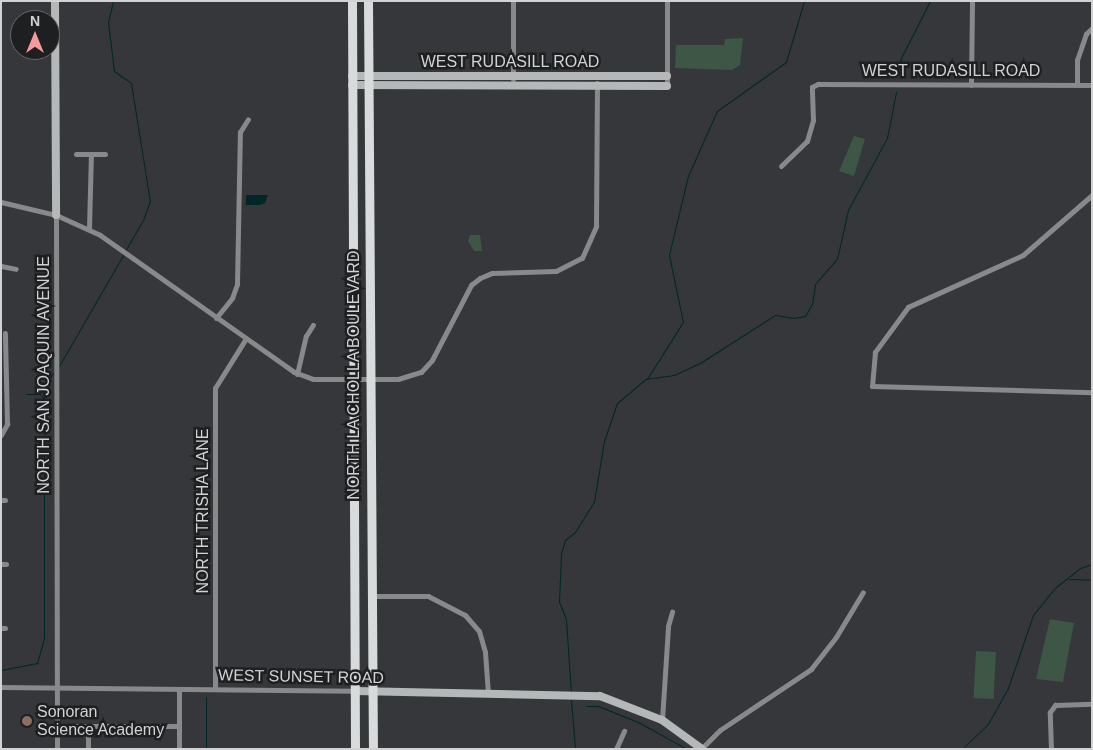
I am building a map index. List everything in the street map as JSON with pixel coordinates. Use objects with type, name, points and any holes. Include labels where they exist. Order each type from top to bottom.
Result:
[{"type":"main road","name":"NORTH LA CHOLLA BOULEVARD","points":[[352,1],[355,749]]},
{"type":"main road","name":"NORTH LA CHOLLA BOULEVARD","points":[[368,1],[368,381],[373,749]]},
{"type":"street","name":"NORTH SAN JOAQUIN AVENUE","points":[[55,1],[57,749]]},
{"type":"street","points":[[513,1],[513,79]]},
{"type":"street","points":[[667,1],[667,86]]},
{"type":"street","points":[[971,85],[972,1]]},
{"type":"street","points":[[1077,85],[1077,60],[1086,34],[1092,28]]},
{"type":"street","name":"WEST RUDASILL ROAD","points":[[368,81],[667,76]]},
{"type":"street","name":"WEST RUDASILL ROAD","points":[[352,81],[667,86]]},
{"type":"street","points":[[1,202],[56,216],[88,228],[154,271],[245,340],[297,374],[313,379],[368,381],[398,379],[421,372],[440,349],[471,286],[480,278],[492,274],[556,271],[582,258],[596,226],[597,84]]},
{"type":"street","name":"WEST RUDASILL ROAD","points":[[781,166],[807,141],[813,120],[812,87],[818,84],[1092,85]]},
{"type":"street","points":[[216,318],[232,298],[237,284],[240,132],[248,119]]},
{"type":"street","points":[[76,154],[105,154]]},
{"type":"street","points":[[88,228],[91,154]]},
{"type":"street","points":[[1092,195],[1023,255],[908,307],[875,352],[872,386],[1092,392]]},
{"type":"street","points":[[1,266],[16,269]]},
{"type":"street","points":[[297,374],[301,350],[313,326]]},
{"type":"street","points":[[5,332],[5,434]]},
{"type":"street","name":"NORTH TRISHA LANE","points":[[215,689],[215,388],[245,340]]},
{"type":"street","points":[[702,749],[720,730],[811,669],[836,636],[863,592]]},
{"type":"street","points":[[370,596],[428,596],[466,615],[479,631],[485,652],[488,694]]},
{"type":"street","points":[[662,720],[668,626],[672,612]]},
{"type":"street","name":"WEST SUNSET ROAD","points":[[1,687],[58,686],[600,696],[662,720],[702,749]]},
{"type":"street","points":[[179,689],[179,749]]},
{"type":"street","points":[[1051,749],[1050,712],[1055,705],[1092,704]]},
{"type":"street","points":[[65,726],[179,726]]},
{"type":"street","points":[[88,726],[88,749]]},
{"type":"street","points":[[616,749],[624,731]]},
{"type":"green space","points":[[743,38],[740,65],[732,70],[675,68],[676,45],[724,45],[725,39]]},
{"type":"green space","points":[[854,136],[865,139],[854,176],[839,171]]},
{"type":"green space","points":[[470,235],[480,235],[482,251],[474,251],[468,241]]},
{"type":"green space","points":[[1050,619],[1074,623],[1063,682],[1036,679]]},
{"type":"green space","points":[[976,651],[996,652],[994,699],[974,698]]},
{"type":"water","points":[[246,195],[268,195],[265,203],[246,205]]},
{"type":"waterway","points":[[113,1],[108,22],[114,71],[131,83],[150,201],[143,220],[125,251]]},
{"type":"waterway","points":[[647,379],[683,322],[669,255],[688,176],[717,111],[786,62],[804,1]]},
{"type":"waterway","points":[[897,74],[901,58],[930,1]]},
{"type":"waterway","points":[[571,693],[566,619],[559,602],[561,554],[565,540],[575,532],[594,502],[604,441],[617,403],[646,379],[674,375],[700,363],[775,315],[794,318],[805,316],[812,304],[815,284],[837,259],[848,210],[887,138],[896,92]]},
{"type":"waterway","points":[[59,366],[123,255]]},
{"type":"waterway","points":[[1,670],[37,663],[44,639],[44,384],[55,371]]},
{"type":"waterway","points":[[26,394],[40,394],[43,398]]},
{"type":"waterway","points":[[962,749],[988,724],[1008,688],[1033,615],[1056,587],[1080,568],[1092,564]]},
{"type":"waterway","points":[[1069,579],[1092,580]]},
{"type":"waterway","points":[[206,697],[206,749]]},
{"type":"waterway","points":[[571,700],[575,749]]},
{"type":"waterway","points":[[586,706],[598,706],[638,722],[685,748]]},
{"type":"place","name":"Sonoran Science Academy","points":[[27,721]]}]
